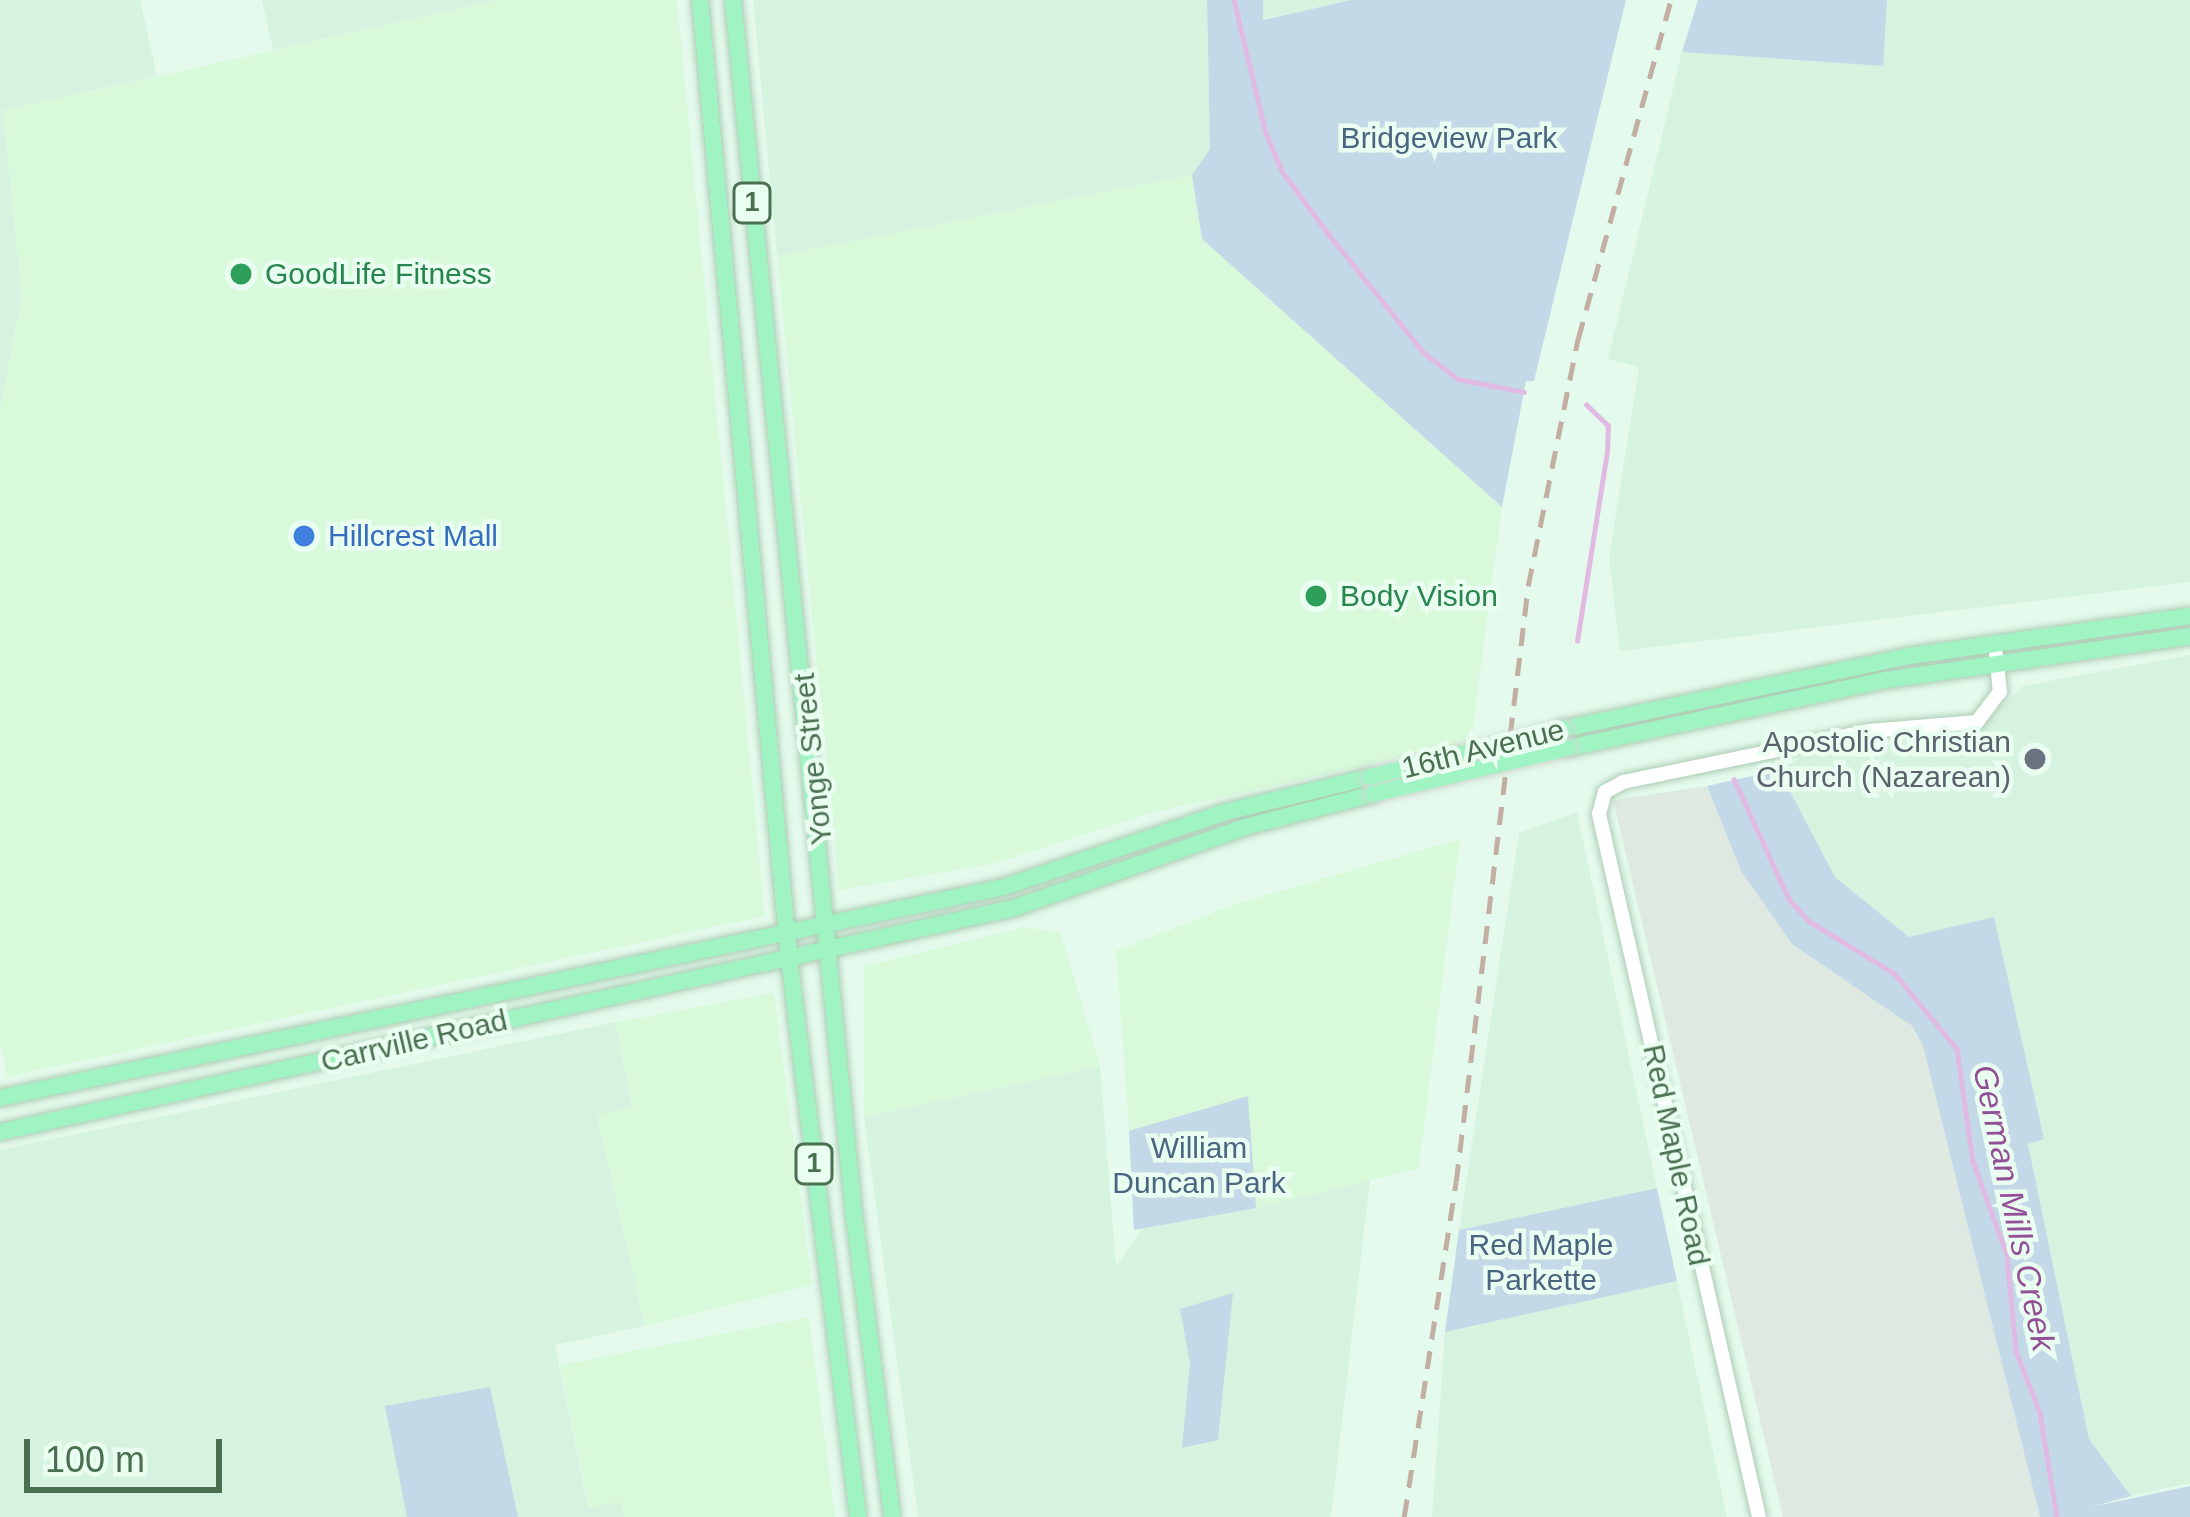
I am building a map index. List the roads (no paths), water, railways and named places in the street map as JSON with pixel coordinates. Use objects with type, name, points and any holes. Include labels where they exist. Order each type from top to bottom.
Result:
[{"type":"main road","name":"Yonge Street","points":[[700,0],[789,958],[858,1517]]},
{"type":"main road","name":"Yonge Street","points":[[733,0],[827,953],[892,1517]]},
{"type":"main road","name":"16th Avenue","points":[[827,953],[1014,908],[1371,785],[1563,729],[1994,643],[2190,616]]},
{"type":"main road","name":"16th Avenue","points":[[788,932],[1004,887],[1226,812],[1998,664],[2190,636]]},
{"type":"main road","name":"Carrville Road","points":[[0,1098],[788,932]]},
{"type":"main road","name":"Carrville Road","points":[[0,1132],[827,953]]},
{"type":"main road","points":[[585,976],[592,1002]]},
{"type":"main road","points":[[430,1009],[437,1035]]},
{"type":"street","points":[[1994,643],[1998,664]]},
{"type":"street","name":"Red Maple Road","points":[[1759,1517],[1599,814],[1605,793],[1827,739],[1977,722],[2000,692],[1998,664]]},
{"type":"waterway","name":"German Mills Creek","points":[[1234,0],[1266,133],[1282,171],[1327,232],[1424,353],[1458,379],[1524,392]]},
{"type":"waterway","name":"German Mills Creek","points":[[1577,641],[1608,426],[1586,405]]},
{"type":"waterway","name":"German Mills Creek","points":[[1734,779],[1789,899],[1809,921],[1895,974],[1957,1049],[1973,1161],[2007,1255],[2016,1351],[2040,1413],[2057,1517]]},
{"type":"railway","points":[[1404,1517],[1456,1182],[1528,586],[1578,339],[1671,0]]},
{"type":"place","name":"GoodLife Fitness","points":[[241,274]]},
{"type":"place","name":"Hillcrest Mall","points":[[304,536]]},
{"type":"place","name":"Body Vision","points":[[1316,596]]},
{"type":"place","name":"Apostolic Christian Church (Nazarean)","points":[[2035,759]]},
{"type":"park label","name":"Bridgeview Park","points":[[1449,138]]},
{"type":"park label","name":"William Duncan Park","points":[[1199,1165]]},
{"type":"park label","name":"Red Maple Parkette","points":[[1541,1262]]}]
